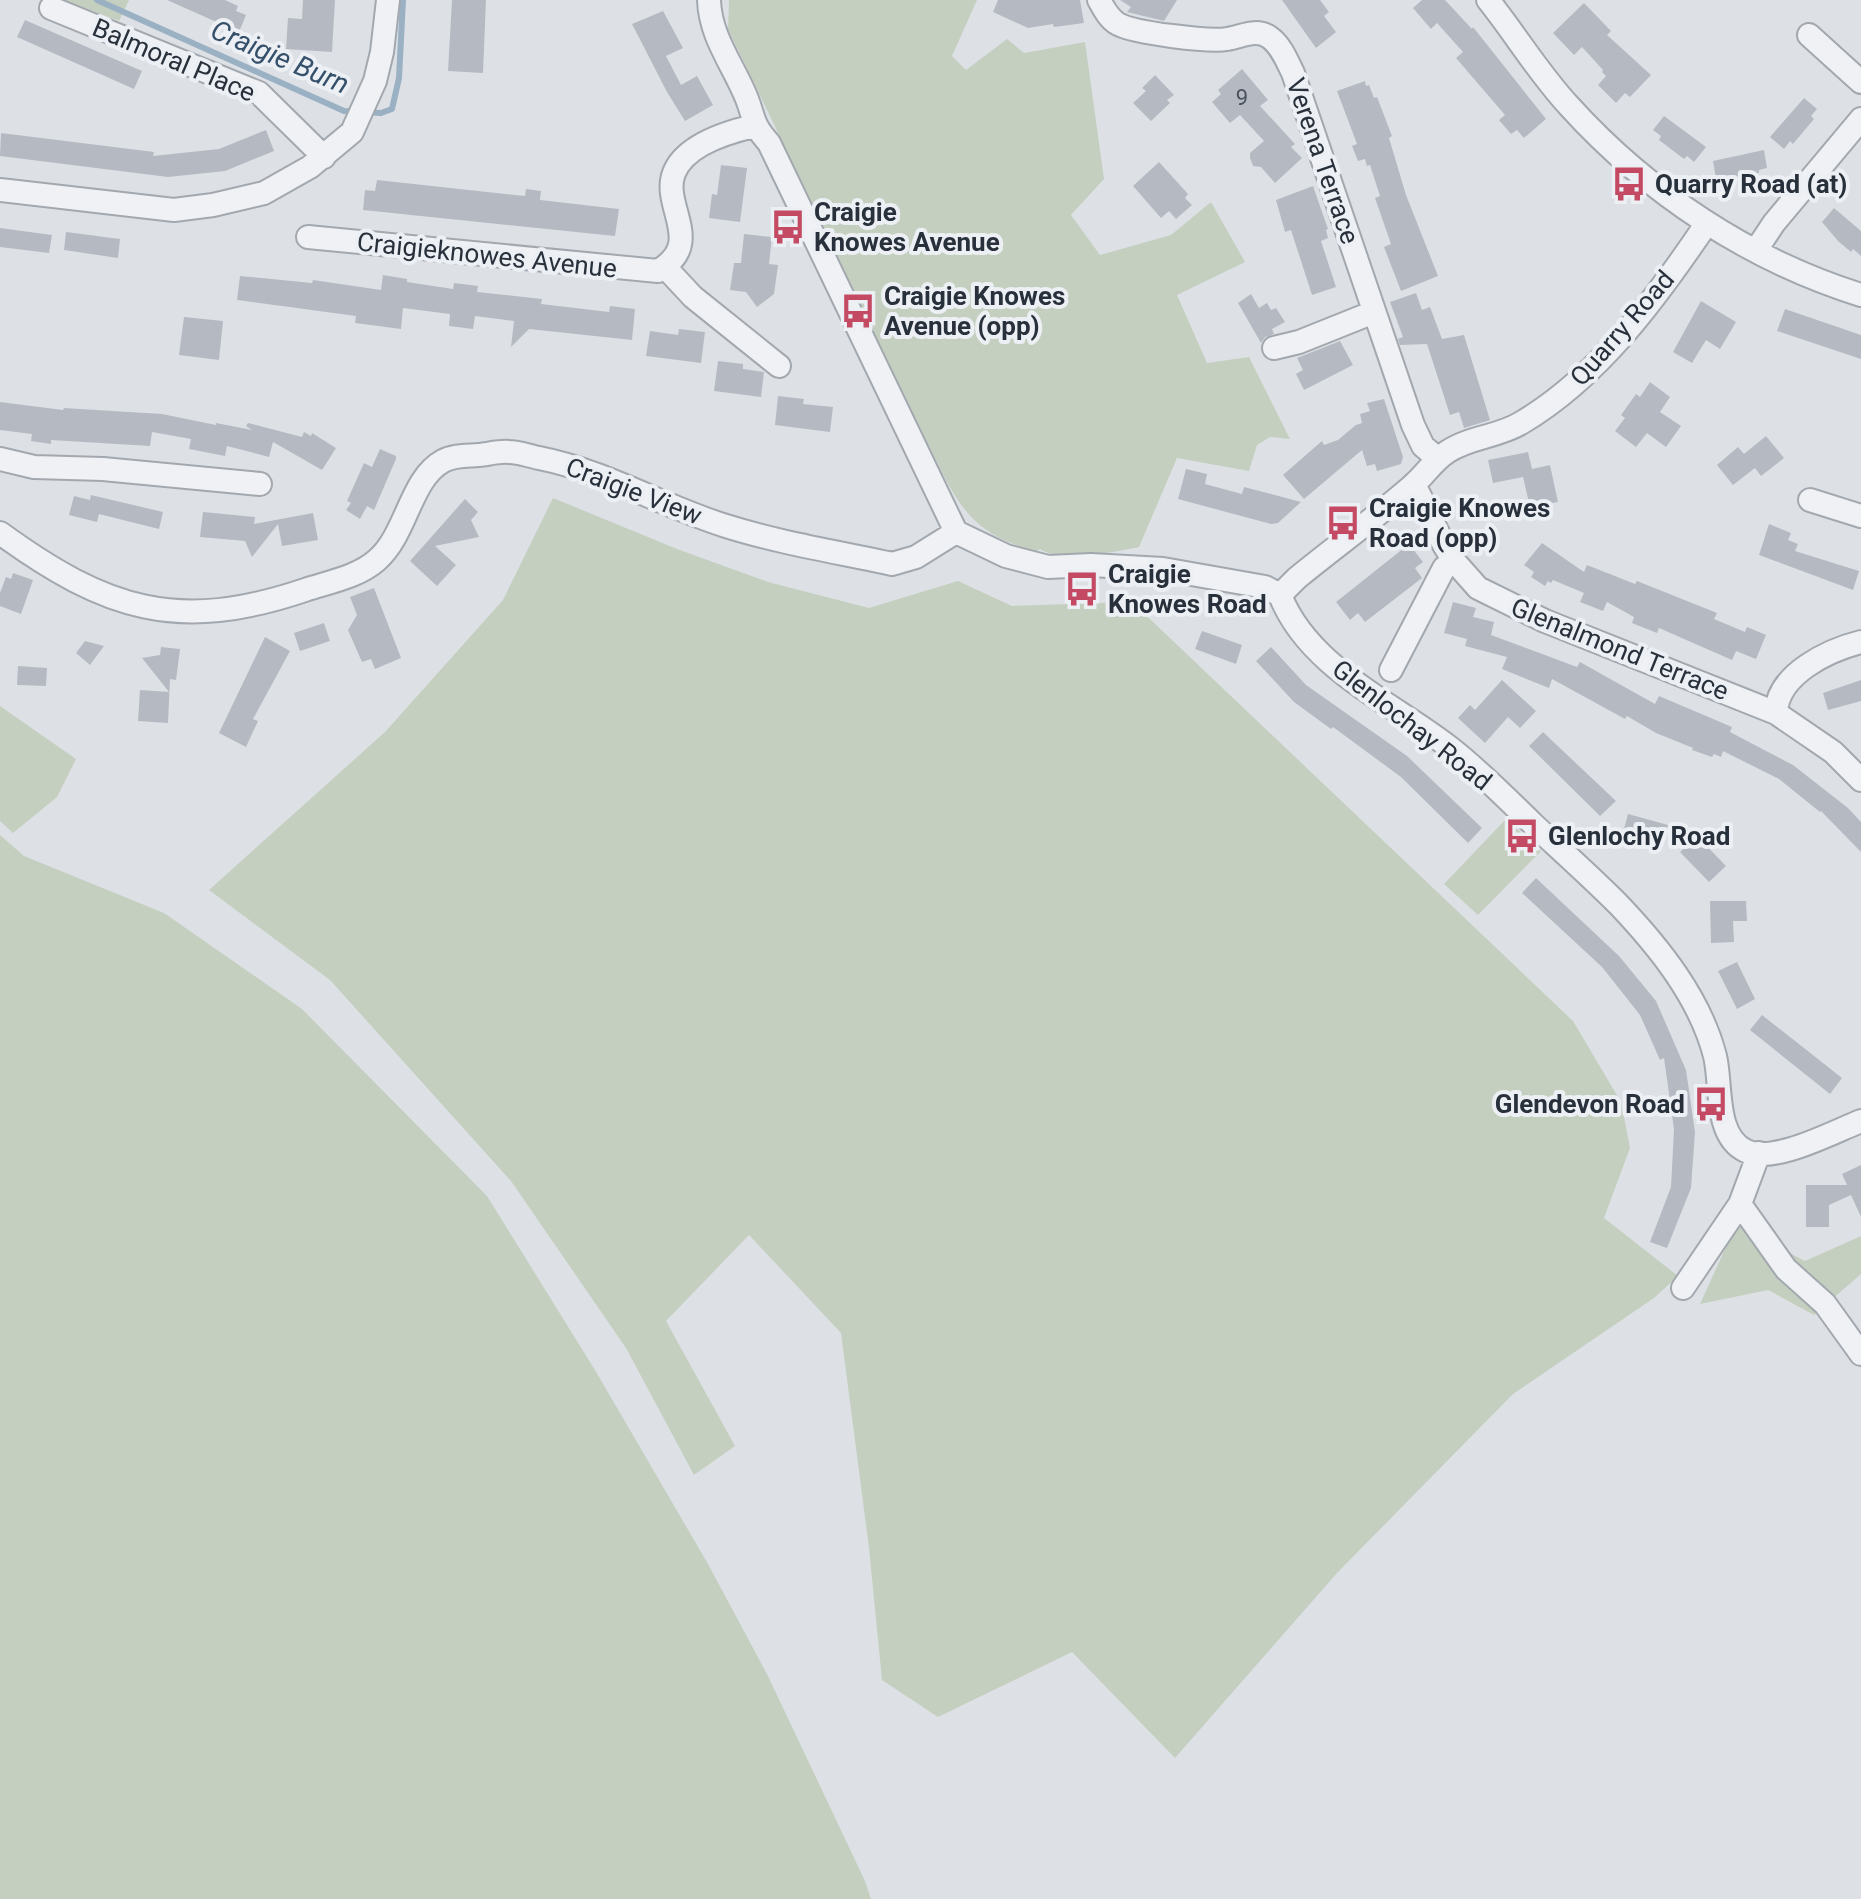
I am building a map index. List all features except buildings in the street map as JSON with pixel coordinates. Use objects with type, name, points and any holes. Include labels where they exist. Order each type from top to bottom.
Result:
[{"type":"street","points":[[0,190],[174,210],[219,204],[264,193],[324,157],[352,132],[369,96],[382,52],[388,0]]},
{"type":"street","points":[[709,0],[714,29],[748,100],[754,126],[769,143],[956,532],[1006,556],[1048,567],[1091,565],[1163,569],[1265,587],[1280,595],[1414,484],[1438,459]]},
{"type":"street","name":"Verena Terrace","points":[[1099,0],[1107,13],[1123,26],[1162,35],[1225,40],[1256,33],[1269,37],[1279,47],[1293,73],[1413,425],[1423,446],[1438,459]]},
{"type":"street","points":[[1488,0],[1544,77],[1628,164],[1707,223],[1817,280],[1861,295]]},
{"type":"street","name":"Balmoral Place","points":[[51,8],[259,93],[324,157]]},
{"type":"street","points":[[1809,35],[1861,82]]},
{"type":"street","points":[[1756,250],[1774,223],[1861,119]]},
{"type":"street","points":[[754,126],[736,130],[706,144],[688,154],[678,166],[673,175],[672,191],[681,239],[677,252],[665,267],[693,297],[779,366]]},
{"type":"street","name":"Quarry Road","points":[[1438,459],[1448,451],[1521,423],[1581,379],[1670,276],[1707,223]]},
{"type":"street","name":"Craigieknowes Avenue","points":[[308,237],[648,271],[665,267]]},
{"type":"street","points":[[1274,348],[1299,342],[1374,312]]},
{"type":"street","name":"Craigie View","points":[[0,533],[69,578],[131,605],[174,611],[239,608],[289,596],[359,572],[373,564],[388,550],[425,477],[441,462],[452,457],[510,452],[575,465],[726,526],[892,564],[916,557],[956,532]]},
{"type":"street","points":[[0,459],[34,467],[103,469],[260,484]]},
{"type":"street","name":"Glenalmond Terrace","points":[[1414,484],[1454,561],[1478,588],[1511,606],[1776,713],[1833,752],[1861,780]]},
{"type":"street","points":[[1810,500],[1861,516]]},
{"type":"street","points":[[1391,670],[1444,568],[1454,561]]},
{"type":"street","name":"Glenlochay Road","points":[[1280,595],[1287,615],[1324,657],[1451,748],[1619,905],[1671,967],[1691,997],[1716,1059],[1728,1134],[1732,1141],[1747,1151],[1759,1153]]},
{"type":"street","points":[[1776,713],[1785,689],[1805,666],[1834,649],[1861,642]]},
{"type":"street","points":[[1683,1288],[1740,1204],[1759,1153],[1787,1151],[1861,1121]]},
{"type":"street","points":[[1740,1204],[1786,1269],[1825,1304],[1861,1354]]},
{"type":"green space","points":[[64,0],[129,0],[119,21]]},
{"type":"green space","points":[[729,0],[977,0],[952,56],[966,70],[1007,39],[1024,53],[1085,42],[1104,179],[1071,215],[1100,255],[1171,235],[1211,202],[1245,262],[1177,295],[1207,363],[1249,357],[1290,439],[1270,437],[1257,445],[1249,471],[1177,458],[1139,547],[1088,555],[1061,555],[1013,544],[978,523],[965,510],[944,477],[728,29]]},
{"type":"green space","points":[[553,498],[768,582],[869,608],[958,581],[1012,606],[1132,602],[1573,1021],[1621,1102],[1630,1148],[1604,1218],[1678,1276],[1654,1298],[1513,1394],[1337,1573],[1175,1758],[1072,1652],[938,1717],[882,1680],[869,1548],[841,1333],[749,1235],[666,1321],[735,1446],[694,1475],[626,1348],[511,1181],[330,980],[209,890],[385,732],[503,600]]},
{"type":"green space","points":[[0,706],[76,759],[57,797],[13,833],[0,821]]},
{"type":"green space","points":[[1506,819],[1541,851],[1478,915],[1444,884]]},
{"type":"green space","points":[[0,835],[24,856],[164,913],[302,1009],[487,1196],[595,1370],[708,1564],[767,1674],[871,1899],[0,1899]]},
{"type":"green space","points":[[1736,1225],[1805,1261],[1861,1236],[1861,1274],[1814,1315],[1768,1290],[1700,1304]]},
{"type":"waterway","name":"Craigie Burn","points":[[97,0],[344,111],[381,113],[392,109],[399,78],[403,0]]},
{"type":"place","name":"Quarry Road (at)","points":[[1629,184]]},
{"type":"place","name":"Craigie Knowes Avenue","points":[[788,227]]},
{"type":"place","name":"Craigie Knowes Avenue (opp)","points":[[858,311]]},
{"type":"place","name":"Craigie Knowes Road (opp)","points":[[1343,523]]},
{"type":"place","name":"Craigie Knowes Road","points":[[1082,589]]},
{"type":"place","name":"Glenlochy Road","points":[[1522,836]]},
{"type":"place","name":"Glendevon Road","points":[[1711,1104]]}]
